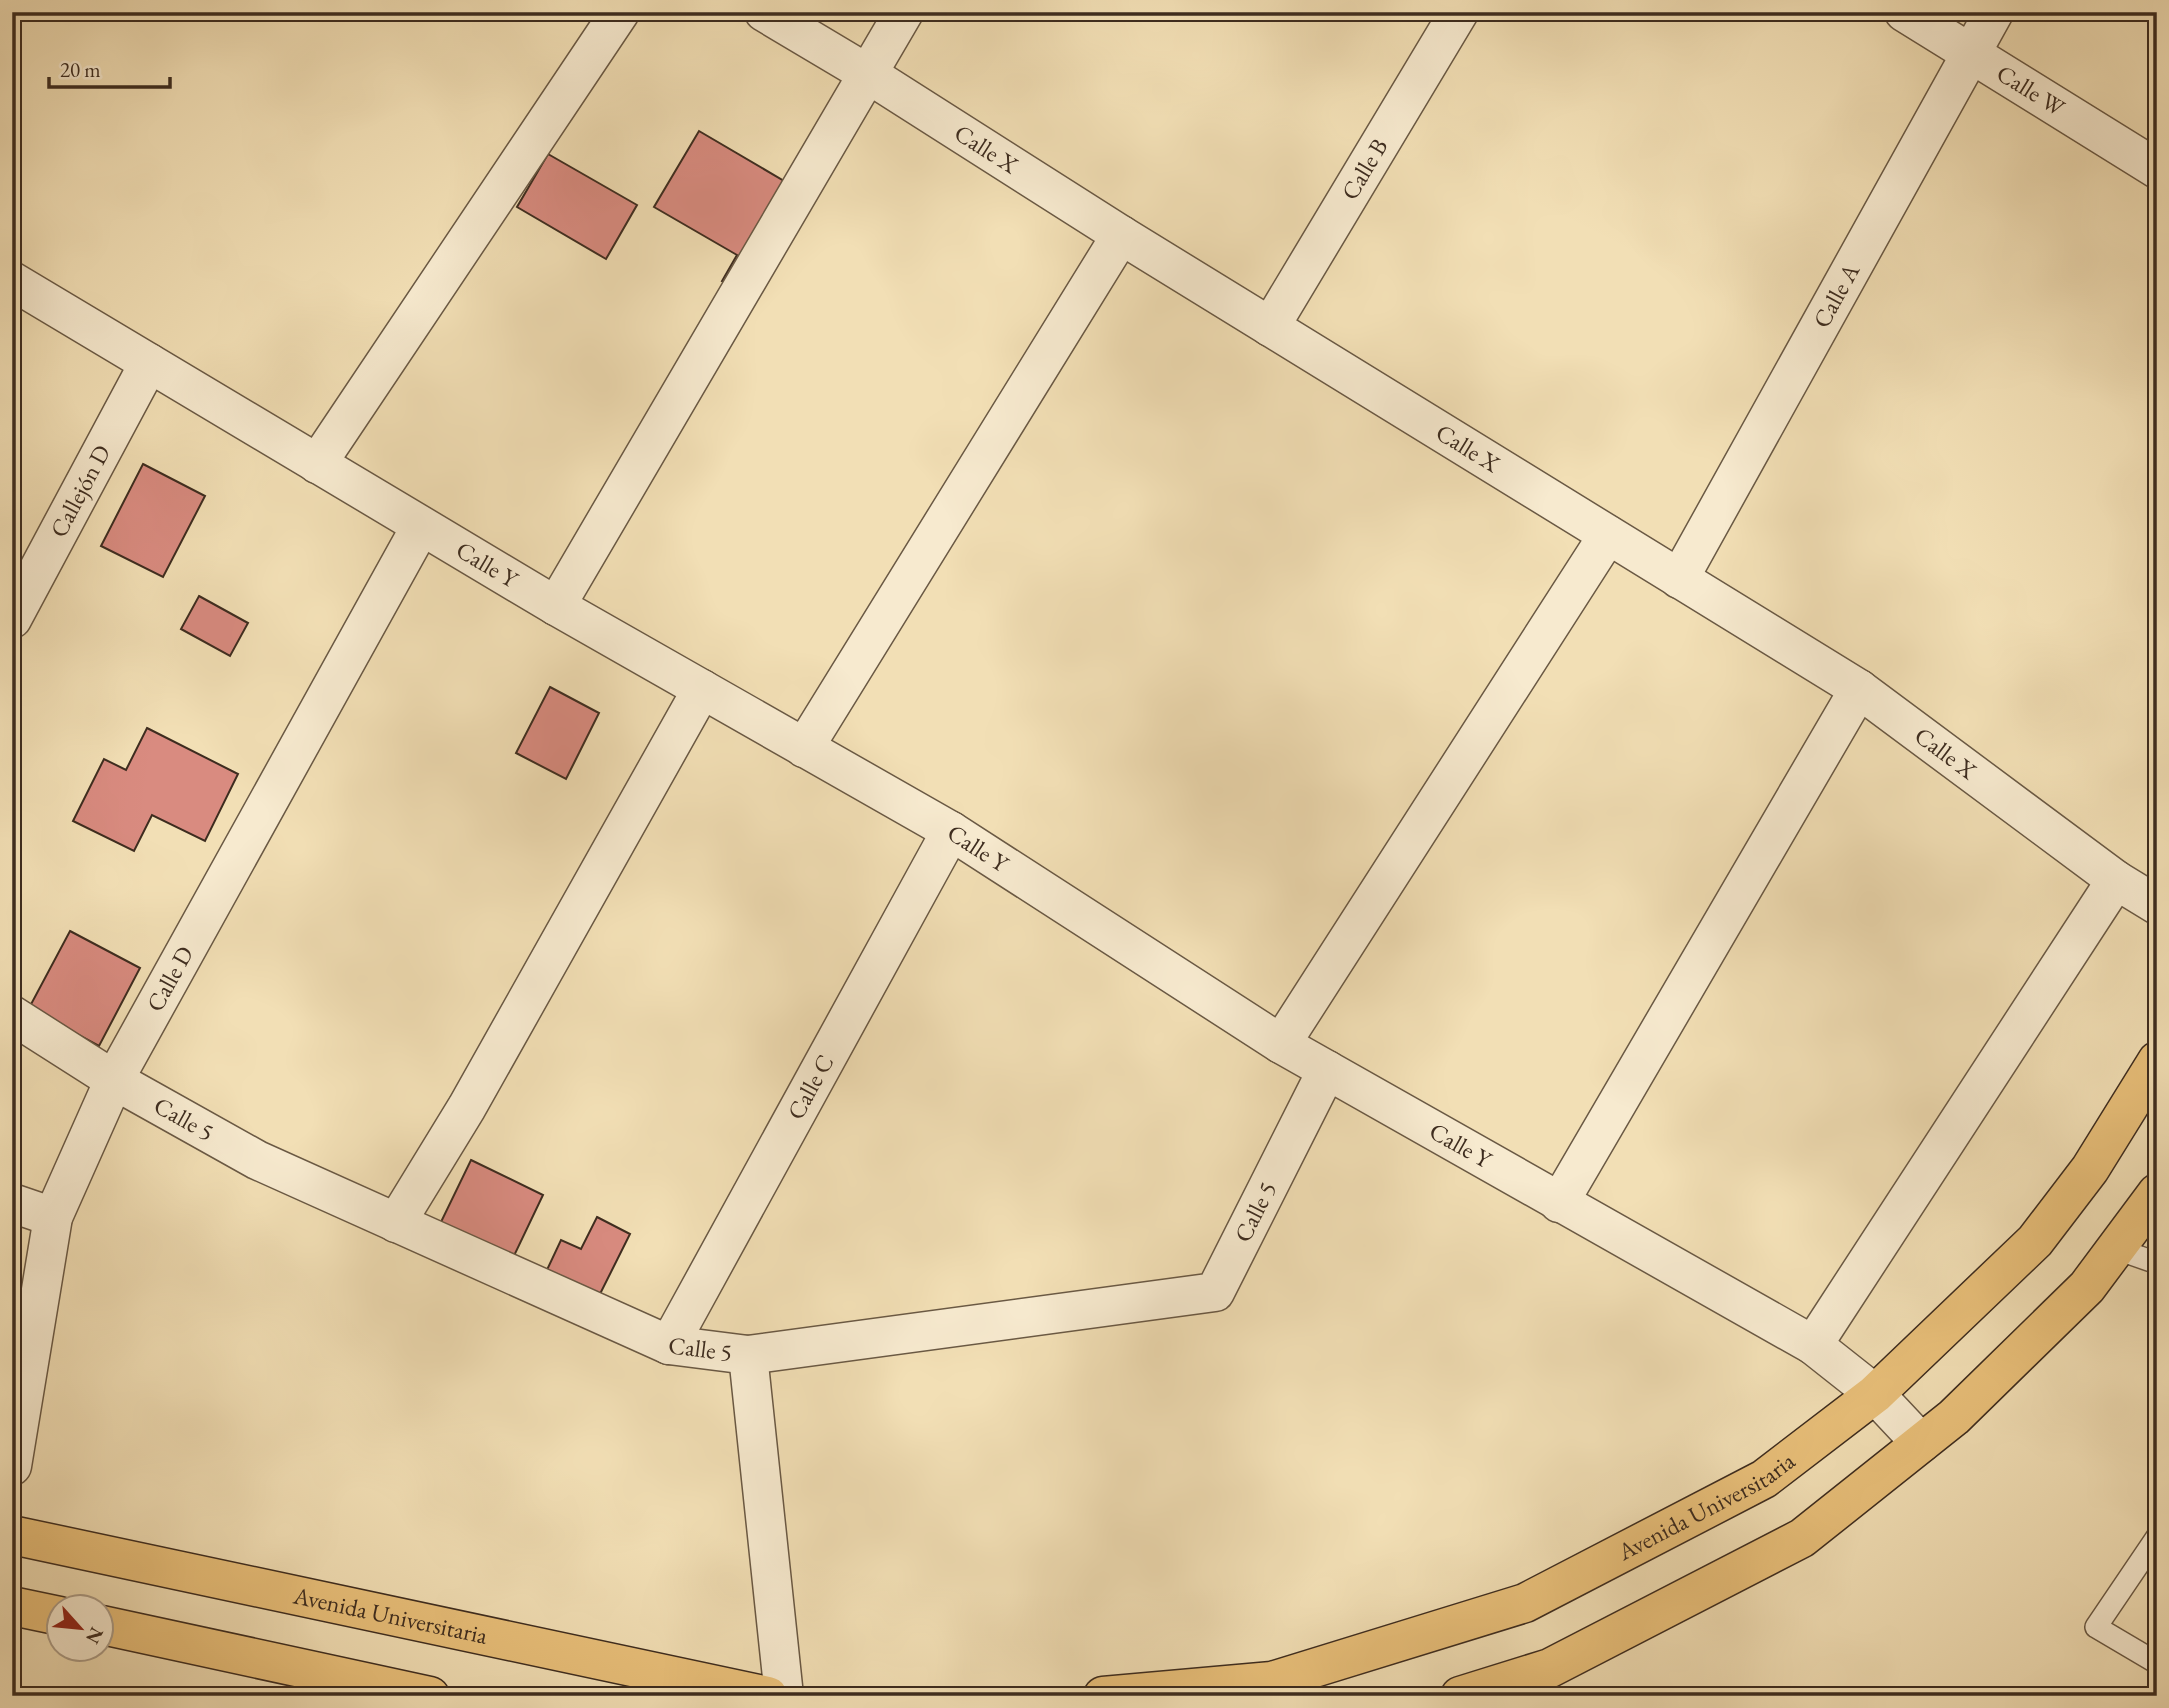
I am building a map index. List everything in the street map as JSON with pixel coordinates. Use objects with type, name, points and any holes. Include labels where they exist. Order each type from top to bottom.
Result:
[{"type":"highway","name":"Avenida Universitaria","points":[[1103,1696],[1272,1681],[1525,1603],[1764,1479],[1875,1394],[2035,1241],[2090,1169],[2157,1061]]},
{"type":"highway","points":[[1460,1696],[1550,1668],[1802,1538],[1954,1417],[2087,1287],[2157,1193]]},
{"type":"highway","name":"Avenida Universitaria","points":[[12,1535],[768,1696]]},
{"type":"highway","points":[[12,1606],[46,1613]]},
{"type":"highway","points":[[116,1628],[430,1696]]},
{"type":"street","points":[[317,464],[620,12]]},
{"type":"street","name":"Calle X","points":[[764,12],[1858,689],[2116,880],[2157,905]]},
{"type":"street","points":[[555,606],[904,12]]},
{"type":"street","name":"Calle B","points":[[1270,327],[1459,12]]},
{"type":"street","name":"Calle W","points":[[1904,12],[2157,169]]},
{"type":"street","name":"Calle A","points":[[1679,579],[1994,12]]},
{"type":"street","points":[[804,748],[1121,235]]},
{"type":"street","name":"Calle Y","points":[[12,281],[555,606],[951,831],[1281,1044],[1813,1345],[1875,1394],[1921,1443]]},
{"type":"street","name":"Callejón D","points":[[12,619],[149,363]]},
{"type":"street","name":"Calle D","points":[[12,1466],[53,1217],[114,1080],[421,526]]},
{"type":"street","points":[[1281,1044],[1608,535]]},
{"type":"street","points":[[396,1223],[467,1107],[702,689]]},
{"type":"street","points":[[1559,1203],[1858,689]]},
{"type":"street","name":"Calle C","points":[[669,1345],[951,831]]},
{"type":"street","points":[[1813,1345],[2116,880]]},
{"type":"street","name":"Calle 5","points":[[12,1016],[114,1080],[257,1160],[669,1345],[748,1355],[1215,1292],[1327,1070]]},
{"type":"street","points":[[12,1203],[53,1217]]},
{"type":"street","points":[[748,1355],[783,1696]]},
{"type":"lane","points":[[2117,1249],[2157,1263]]},
{"type":"lane","points":[[2157,1537],[2096,1627],[2157,1663]]},
{"type":"building","points":[[699,131],[796,188],[737,289],[722,281],[737,255],[654,207]]},
{"type":"building","points":[[548,154],[637,205],[606,259],[517,207]]},
{"type":"building","points":[[143,464],[205,496],[163,577],[101,546]]},
{"type":"building","points":[[199,596],[248,623],[230,656],[181,629]]},
{"type":"building","points":[[550,687],[599,713],[566,779],[516,753]]},
{"type":"building","points":[[147,728],[238,774],[205,841],[152,815],[134,851],[73,821],[104,759],[126,770]]},
{"type":"building","points":[[70,931],[140,968],[99,1046],[29,1008]]},
{"type":"building","points":[[471,1160],[543,1195],[512,1260],[440,1224]]},
{"type":"building","points":[[597,1217],[630,1234],[598,1298],[546,1272],[561,1240],[581,1249]]}]
